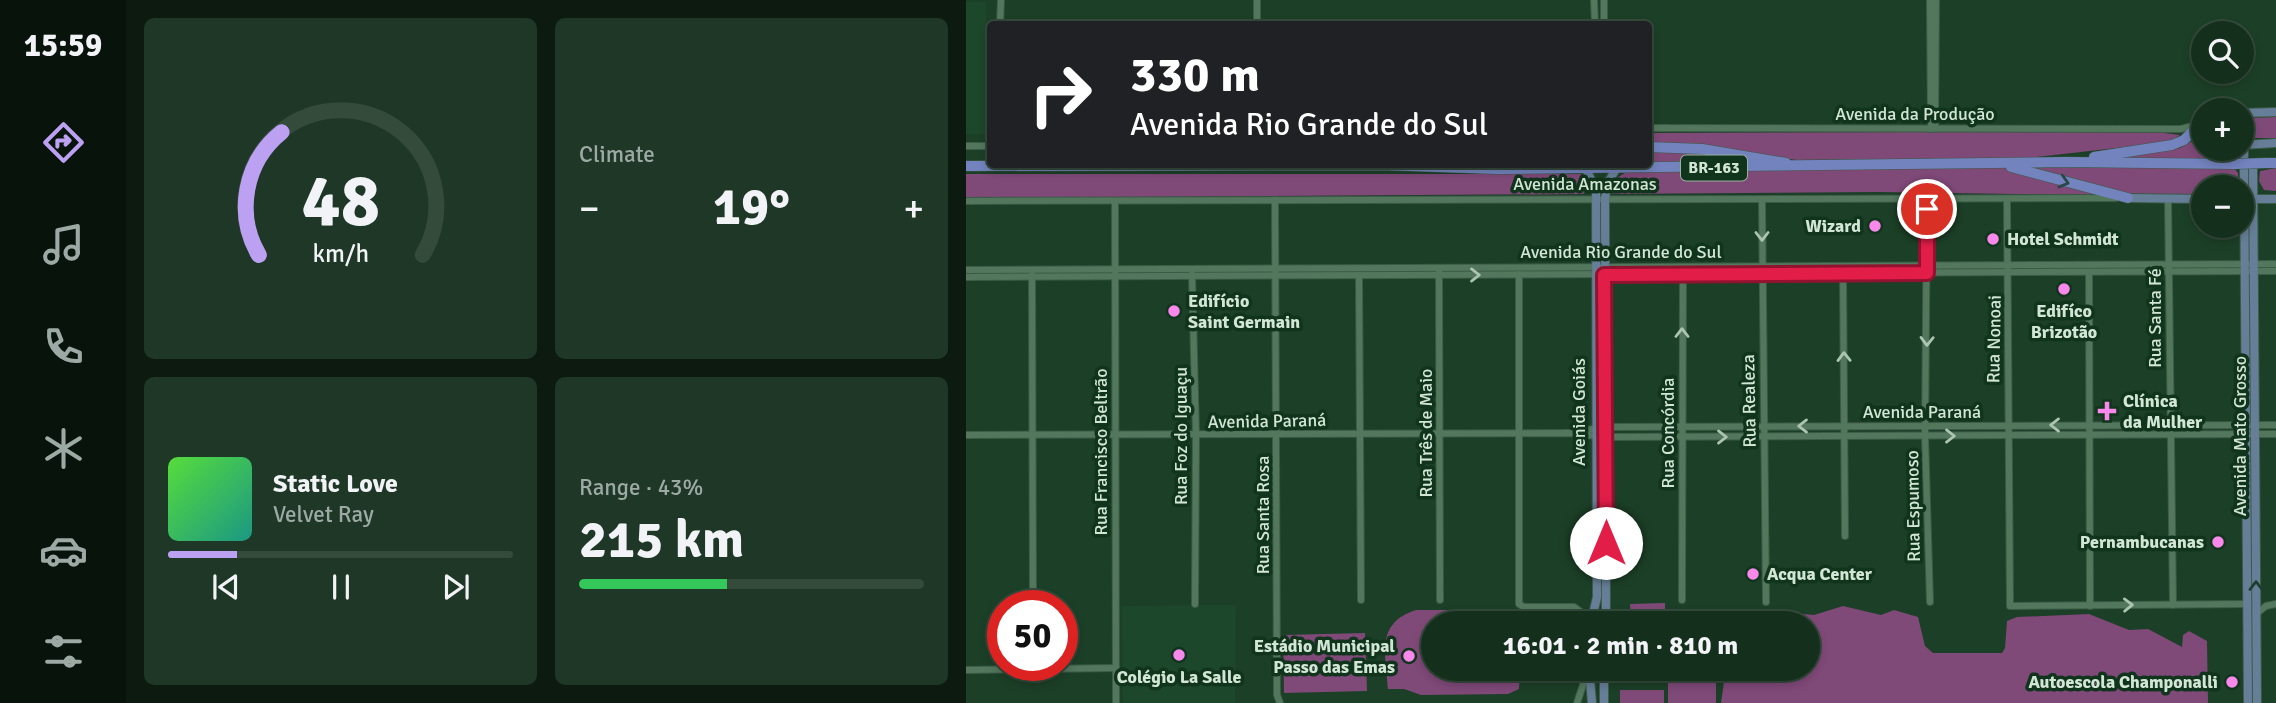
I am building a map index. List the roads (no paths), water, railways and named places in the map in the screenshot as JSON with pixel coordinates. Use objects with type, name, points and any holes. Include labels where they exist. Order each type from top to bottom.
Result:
[{"type":"highway","points":[[2066,162],[2172,145],[2191,128]]},
{"type":"highway","name":"BR-163","points":[[1652,147],[1702,149],[1810,167]]},
{"type":"highway","name":"BR-163","points":[[1652,165],[1810,167],[2066,162],[2271,163]]},
{"type":"highway","points":[[2000,164],[2128,198]]},
{"type":"highway","name":"BR-163","points":[[966,166],[987,166]]},
{"type":"highway","name":"BR-163","points":[[1469,168],[1527,168]]},
{"type":"main road","points":[[2254,113],[2276,112]]},
{"type":"main road","points":[[2254,144],[2276,143]]},
{"type":"main road","points":[[1586,168],[1593,178],[1600,199]]},
{"type":"main road","points":[[1600,199],[1617,168]]},
{"type":"main road","name":"Avenida Mato Grosso","points":[[2249,170],[2249,175]]},
{"type":"main road","name":"Avenida Amazonas","points":[[2128,198],[2191,199]]},
{"type":"main road","name":"Avenida Goiás","points":[[1594,611],[1597,597],[1594,265],[1600,199]]},
{"type":"main road","name":"Avenida Goiás","points":[[1600,199],[1604,270],[1605,611]]},
{"type":"main road","points":[[2254,199],[2276,199]]},
{"type":"main road","name":"Avenida Mato Grosso","points":[[2249,238],[2257,703]]},
{"type":"main road","name":"Avenida Mato Grosso","points":[[2248,703],[2246,604],[2251,435]]},
{"type":"main road","points":[[1590,681],[1592,703]]},
{"type":"main road","points":[[1604,681],[1604,703]]},
{"type":"street","points":[[1000,0],[1000,21]]},
{"type":"street","points":[[1257,0],[1257,21]]},
{"type":"street","points":[[1594,0],[1595,21]]},
{"type":"street","points":[[1604,0],[1604,21]]},
{"type":"street","points":[[1930,0],[1933,129]]},
{"type":"street","points":[[1933,129],[1936,0]]},
{"type":"street","name":"Avenida da Produção","points":[[1652,128],[2186,131]]},
{"type":"street","points":[[2186,131],[2191,133]]},
{"type":"street","points":[[966,146],[987,146]]},
{"type":"street","name":"Rua Nonoai","points":[[2007,198],[2010,606],[2090,606]]},
{"type":"street","name":"Avenida Amazonas","points":[[966,201],[2128,198]]},
{"type":"street","name":"Rua Santa Fé","points":[[2168,198],[2173,605]]},
{"type":"street","name":"Rua Realeza","points":[[1762,199],[1766,602]]},
{"type":"street","name":"Rua Espumoso","points":[[1927,199],[1926,436],[1930,602]]},
{"type":"street","name":"Rua Santa Rosa","points":[[1275,200],[1280,703]]},
{"type":"street","name":"Rua Francisco Beltrão","points":[[1115,201],[1116,703]]},
{"type":"street","name":"Avenida Rio Grande do Sul","points":[[2250,268],[2276,264]]},
{"type":"street","name":"Avenida Rio Grande do Sul","points":[[1276,272],[1440,266],[1594,265],[1604,270],[2250,268],[2276,271]]},
{"type":"street","name":"Rua Três de Maio","points":[[1440,266],[1440,600]]},
{"type":"street","name":"Avenida Rio Grande do Sul","points":[[2009,269],[2089,272],[2169,269]]},
{"type":"street","name":"Avenida Rio Grande do Sul","points":[[966,270],[1032,273],[1594,275],[1604,270]]},
{"type":"street","name":"Rua Concórdia","points":[[1682,600],[1683,270]]},
{"type":"street","name":"Avenida Rio Grande do Sul","points":[[1762,270],[1843,273],[1927,270]]},
{"type":"street","name":"Rua Foz do Iguaçu","points":[[1192,272],[1196,435],[1195,604]]},
{"type":"street","points":[[2089,272],[2090,606],[2246,604]]},
{"type":"street","points":[[1032,273],[1033,590]]},
{"type":"street","name":"Avenida Rio Grande do Sul","points":[[966,277],[1032,273]]},
{"type":"street","points":[[1843,273],[1845,536]]},
{"type":"street","points":[[1519,274],[1519,604],[1524,607],[1574,607],[1579,611]]},
{"type":"street","points":[[1359,275],[1361,600]]},
{"type":"street","name":"Avenida Paraná","points":[[1569,433],[1605,426],[2276,425]]},
{"type":"street","name":"Avenida Paraná","points":[[966,435],[1569,433],[1595,437],[1845,437],[2276,434]]},
{"type":"street","points":[[2256,614],[2266,606],[2276,604]]},
{"type":"street","points":[[966,670],[1116,668]]},
{"type":"street","points":[[1577,703],[1583,681]]},
{"type":"place","name":"Wizard","points":[[1875,226]]},
{"type":"place","name":"Hotel Schmidt","points":[[1993,239]]},
{"type":"place","name":"Edifíco Brizotão","points":[[2064,289]]},
{"type":"place","name":"Edifício Saint Germain","points":[[1174,311]]},
{"type":"place","name":"Clínica da Mulher","points":[[2107,411]]},
{"type":"place","name":"Pernambucanas","points":[[2218,542]]},
{"type":"place","name":"Acqua Center","points":[[1753,574]]},
{"type":"place","name":"Colégio La Salle","points":[[1179,655]]},
{"type":"place","name":"Estádio Municipal Passo das Emas","points":[[1409,656]]},
{"type":"place","name":"Autoescola Champonalli","points":[[2232,682]]}]
